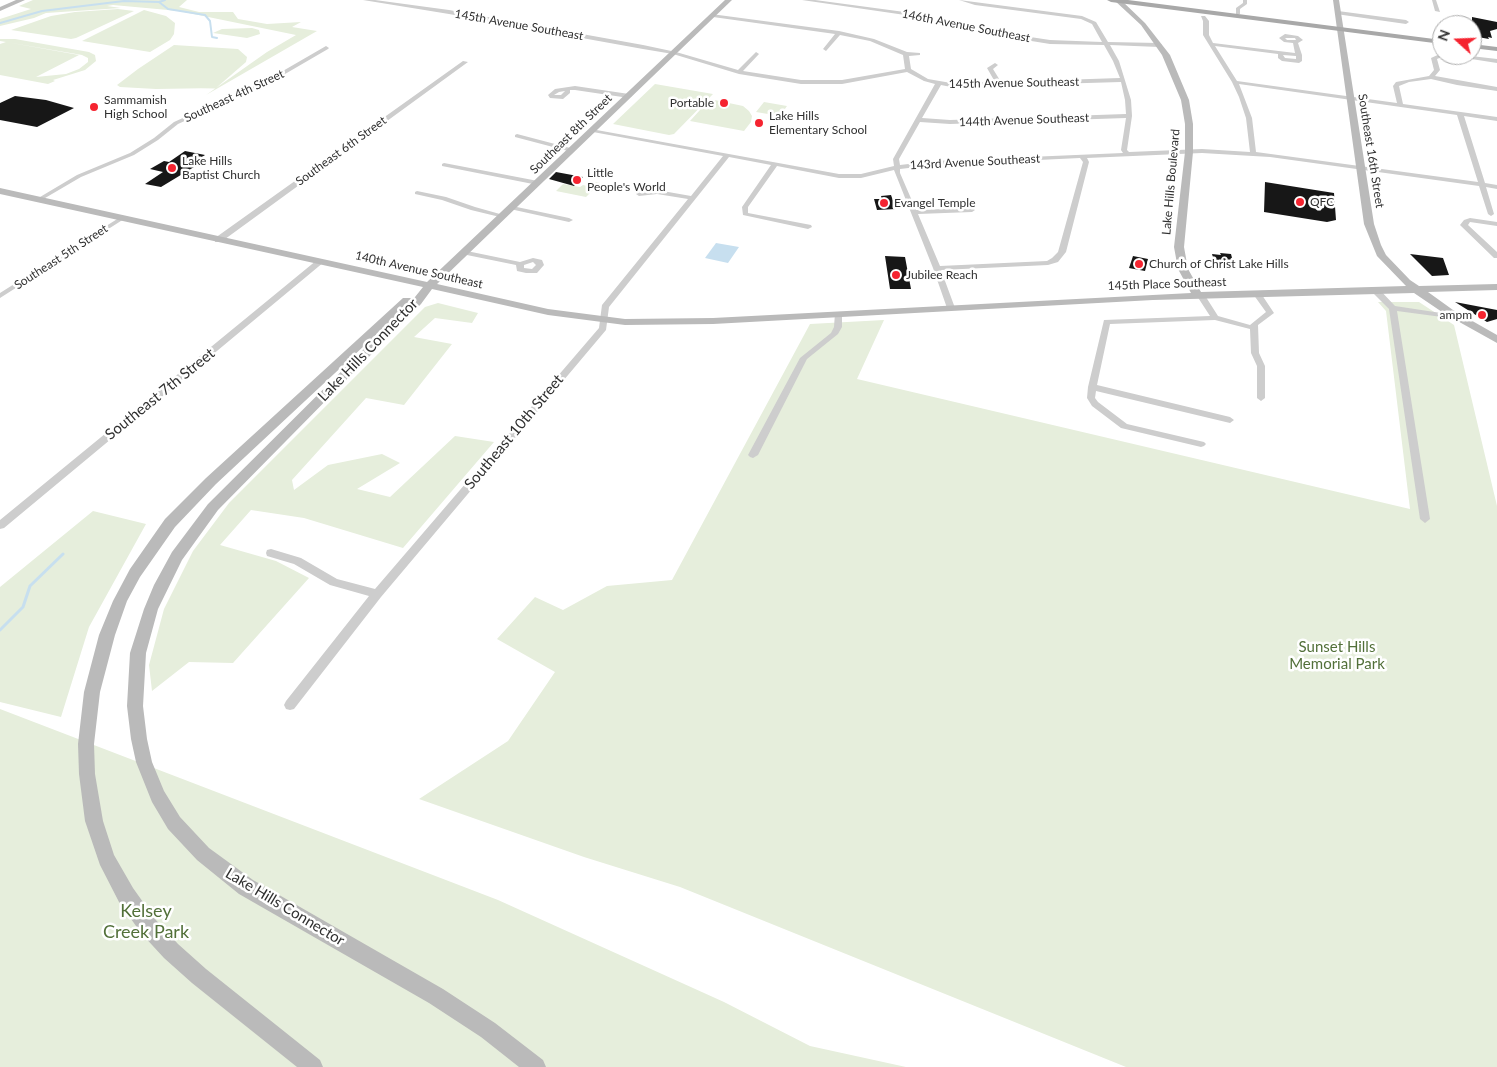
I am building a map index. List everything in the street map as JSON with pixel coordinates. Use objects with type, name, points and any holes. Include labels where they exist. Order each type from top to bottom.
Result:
[{"type":"main road","points":[[1115,0],[1187,6]]},
{"type":"main road","points":[[1115,0],[1432,39]]},
{"type":"main road","points":[[1140,0],[1340,27]]},
{"type":"main road","points":[[1482,45],[1497,47]]},
{"type":"street","points":[[0,9],[22,0]]},
{"type":"street","name":"145th Avenue Southeast","points":[[365,0],[450,12],[674,53],[739,72],[801,82],[842,82],[908,70],[916,76],[938,84],[1123,80]]},
{"type":"street","name":"Southeast 8th Street","points":[[429,286],[729,0]]},
{"type":"street","name":"146th Avenue Southeast","points":[[804,0],[912,15],[951,26],[1050,42],[1159,45]]},
{"type":"street","points":[[961,0],[976,4],[1088,20],[1094,23],[1107,45],[1123,80],[1128,100],[1124,150],[1127,154]]},
{"type":"street","name":"Lake Hills Boulevard","points":[[1115,0],[1138,18],[1159,45],[1174,69],[1185,100],[1189,124],[1189,152],[1179,247],[1183,269],[1199,296]]},
{"type":"street","points":[[1238,13],[1238,8],[1245,4],[1245,0]]},
{"type":"street","name":"Southeast 16th Street","points":[[1336,0],[1361,169],[1370,224],[1376,245],[1393,270],[1416,290],[1448,312],[1497,340]]},
{"type":"street","points":[[1434,0],[1438,11]]},
{"type":"street","points":[[1338,13],[1406,22]]},
{"type":"street","points":[[713,15],[840,33],[879,42],[906,54],[918,54]]},
{"type":"street","points":[[1203,17],[1206,21],[1206,35],[1235,82],[1249,118],[1254,153]]},
{"type":"street","points":[[826,49],[840,33]]},
{"type":"street","points":[[1212,44],[1280,52],[1281,58],[1290,62],[1299,61],[1295,42]]},
{"type":"street","name":"Southeast 4th Street","points":[[38,200],[84,173],[132,154],[156,140],[176,123],[271,80],[326,48]]},
{"type":"street","points":[[739,72],[756,54]]},
{"type":"street","points":[[906,54],[908,70]]},
{"type":"street","points":[[1482,59],[1497,61]]},
{"type":"street","name":"Southeast 6th Street","points":[[218,240],[465,62]]},
{"type":"street","points":[[995,65],[990,68],[1000,84]]},
{"type":"street","points":[[1431,77],[1437,70],[1436,65]]},
{"type":"street","points":[[1400,105],[1396,84],[1431,77],[1497,89]]},
{"type":"street","points":[[842,82],[848,89]]},
{"type":"street","points":[[1235,82],[1497,119]]},
{"type":"street","points":[[938,84],[896,159],[897,168],[913,212],[937,268],[951,308]]},
{"type":"street","points":[[566,90],[581,88],[629,96]]},
{"type":"street","points":[[1460,114],[1491,214]]},
{"type":"street","name":"144th Avenue Southeast","points":[[919,120],[950,122],[1128,116]]},
{"type":"street","name":"143rd Avenue Southeast","points":[[593,130],[775,165],[847,176],[871,174],[934,163],[1189,152],[1254,153],[1361,169]]},
{"type":"street","points":[[516,136],[572,150]]},
{"type":"street","name":"Southeast 10th Street","points":[[290,705],[377,594],[603,328],[606,307],[727,156]]},
{"type":"street","points":[[937,268],[1048,263],[1055,260],[1062,252],[1086,162],[1082,156]]},
{"type":"street","points":[[444,165],[538,183]]},
{"type":"street","points":[[775,165],[742,215],[808,227]]},
{"type":"street","points":[[1361,169],[1497,187]]},
{"type":"street","name":"140th Avenue Southeast","points":[[0,191],[548,312],[603,320],[683,323],[838,315]]},
{"type":"street","points":[[638,194],[657,192],[693,198]]},
{"type":"street","points":[[417,193],[444,198],[473,209],[504,216]]},
{"type":"street","points":[[512,208],[569,220]]},
{"type":"street","points":[[913,212],[972,210]]},
{"type":"street","name":"Southeast 5th Street","points":[[0,296],[122,218]]},
{"type":"street","points":[[1497,224],[1470,220],[1464,223],[1465,228],[1497,256]]},
{"type":"street","points":[[465,252],[520,264]]},
{"type":"street","name":"Southeast 7th Street","points":[[0,525],[320,262]]},
{"type":"street","name":"Lake Hills Connector","points":[[313,1067],[199,976],[171,951],[148,926],[126,895],[106,859],[94,821],[86,774],[86,744],[92,692],[107,635],[120,601],[136,573],[170,524],[211,481],[408,299],[429,286]]},
{"type":"street","name":"Lake Hills Connector","points":[[429,286],[417,302],[213,507],[177,556],[151,609],[138,653],[135,706],[139,739],[144,762],[158,796],[174,823],[203,854],[270,902],[436,996],[488,1030],[536,1067]]},
{"type":"street","name":"145th Place Southeast","points":[[838,315],[1199,296],[1376,292],[1497,286]]},
{"type":"street","points":[[1376,292],[1393,308],[1442,315],[1448,312]]},
{"type":"street","points":[[1257,294],[1270,313],[1254,324],[1255,353],[1262,366],[1261,398]]},
{"type":"street","points":[[1199,296],[1215,318]]},
{"type":"street","points":[[1393,308],[1425,519]]},
{"type":"street","points":[[753,455],[804,358],[834,334],[838,327],[838,315]]},
{"type":"street","points":[[1201,444],[1124,426],[1095,404],[1091,398],[1092,387],[1108,322],[1215,318],[1254,328]]},
{"type":"street","points":[[1092,387],[1230,420]]},
{"type":"street","points":[[271,553],[297,562],[334,582],[377,594]]},
{"type":"green space","points":[[33,0],[187,0],[179,7],[199,12],[233,12],[238,19],[267,24],[301,22],[292,27],[317,31],[206,95],[267,52],[296,35],[179,11],[113,5],[107,6],[121,8],[46,13],[34,18],[0,26],[0,19],[31,9],[19,6]]},
{"type":"green space","points":[[118,9],[134,11],[71,39],[11,30],[51,16]]},
{"type":"green space","points":[[144,10],[166,16],[175,23],[174,34],[170,40],[150,52],[82,41]]},
{"type":"green space","points":[[252,28],[259,30],[260,34],[247,38],[213,33],[222,29]]},
{"type":"green space","points":[[0,39],[15,39],[89,52],[95,55],[96,61],[85,70],[53,80],[55,81],[48,84],[0,75],[0,44],[6,42],[0,41]],"holes":[[[6,42],[82,55],[88,58],[88,62],[79,69],[66,74],[36,77],[79,55]]]},
{"type":"green space","points":[[174,45],[238,49],[247,57],[246,62],[216,88],[156,89],[120,87],[117,85]]},
{"type":"green space","points":[[655,84],[713,94],[674,134],[669,135],[613,124]]},
{"type":"green space","points":[[710,99],[743,106],[752,116],[751,122],[744,131],[690,121]]},
{"type":"green space","points":[[764,102],[787,106],[780,116],[756,112]]},
{"type":"green space","points":[[596,182],[600,183],[586,197],[556,191],[563,184],[591,187]]},
{"type":"green space","name":"Sunset Hills Memorial Park","points":[[1378,302],[1419,302],[1454,325],[1497,506],[1497,1067],[1126,1067],[680,887],[584,857],[419,799],[508,741],[555,672],[497,639],[535,597],[563,610],[607,586],[672,580],[810,324],[884,320],[857,379],[1410,509],[1386,311]]},
{"type":"green space","points":[[438,303],[478,313],[472,323],[435,318],[414,337],[452,344],[404,405],[366,398],[292,480],[294,490],[328,465],[382,454],[400,463],[357,489],[390,497],[455,436],[494,442],[403,548],[304,518],[251,510],[220,545],[276,561],[309,578],[233,663],[189,662],[152,691],[149,665],[164,609],[193,551],[229,503],[425,307]]},
{"type":"green space","points":[[93,511],[146,524],[89,627],[61,717],[0,702],[0,587]]},
{"type":"green space","name":"Kelsey Creek Park","points":[[0,709],[498,900],[724,1002],[810,1046],[906,1067],[0,1067]]},
{"type":"water","points":[[716,243],[739,247],[728,263],[705,258]]},
{"type":"building","points":[[1482,19],[1497,22],[1497,29],[1490,31],[1492,38],[1488,37],[1489,39],[1482,38]]},
{"type":"building","points":[[15,96],[46,100],[74,108],[37,127],[0,120],[0,103]]},
{"type":"building","name":"Lake Hills Baptist Church","points":[[185,151],[205,155],[189,166],[194,167],[161,187],[145,184],[163,172],[150,169],[164,161],[169,162]]},
{"type":"building","name":"Little People's World","points":[[556,172],[583,177],[574,186],[549,179]]},
{"type":"building","name":"QFC","points":[[1265,182],[1334,193],[1336,220],[1327,222],[1264,212]]},
{"type":"building","name":"Evangel Temple","points":[[891,195],[896,209],[877,210],[874,199],[882,199],[881,196]]},
{"type":"building","points":[[1220,253],[1231,254],[1235,269],[1216,267],[1212,254],[1221,255]]},
{"type":"building","points":[[1410,254],[1443,258],[1449,275],[1432,276]]},
{"type":"building","name":"Jubilee Reach","points":[[885,256],[905,257],[911,289],[890,289]]},
{"type":"building","name":"Church of Christ Lake Hills","points":[[1133,256],[1148,259],[1145,271],[1129,268]]},
{"type":"building","points":[[1455,302],[1497,310],[1497,319],[1487,322]]},
{"type":"waterway","points":[[159,2],[165,0]]},
{"type":"waterway","points":[[0,23],[42,11],[124,1],[159,2]]},
{"type":"waterway","points":[[159,2],[168,9],[205,15],[210,21],[212,37],[217,38]]},
{"type":"waterway","points":[[0,630],[23,607],[30,586],[63,554]]},
{"type":"place","name":"Portable","points":[[724,103]]},
{"type":"place","name":"Sammamish High School","points":[[94,107]]},
{"type":"place","name":"Lake Hills Elementary School","points":[[759,123]]},
{"type":"place","name":"Lake Hills Baptist Church","points":[[172,168]]},
{"type":"place","name":"Little People's World","points":[[577,180]]},
{"type":"place","name":"QFC","points":[[1300,202]]},
{"type":"place","name":"Evangel Temple","points":[[884,203]]},
{"type":"place","name":"Church of Christ Lake Hills","points":[[1139,264]]},
{"type":"place","name":"Jubilee Reach","points":[[896,275]]},
{"type":"place","name":"ampm","points":[[1482,315]]}]
